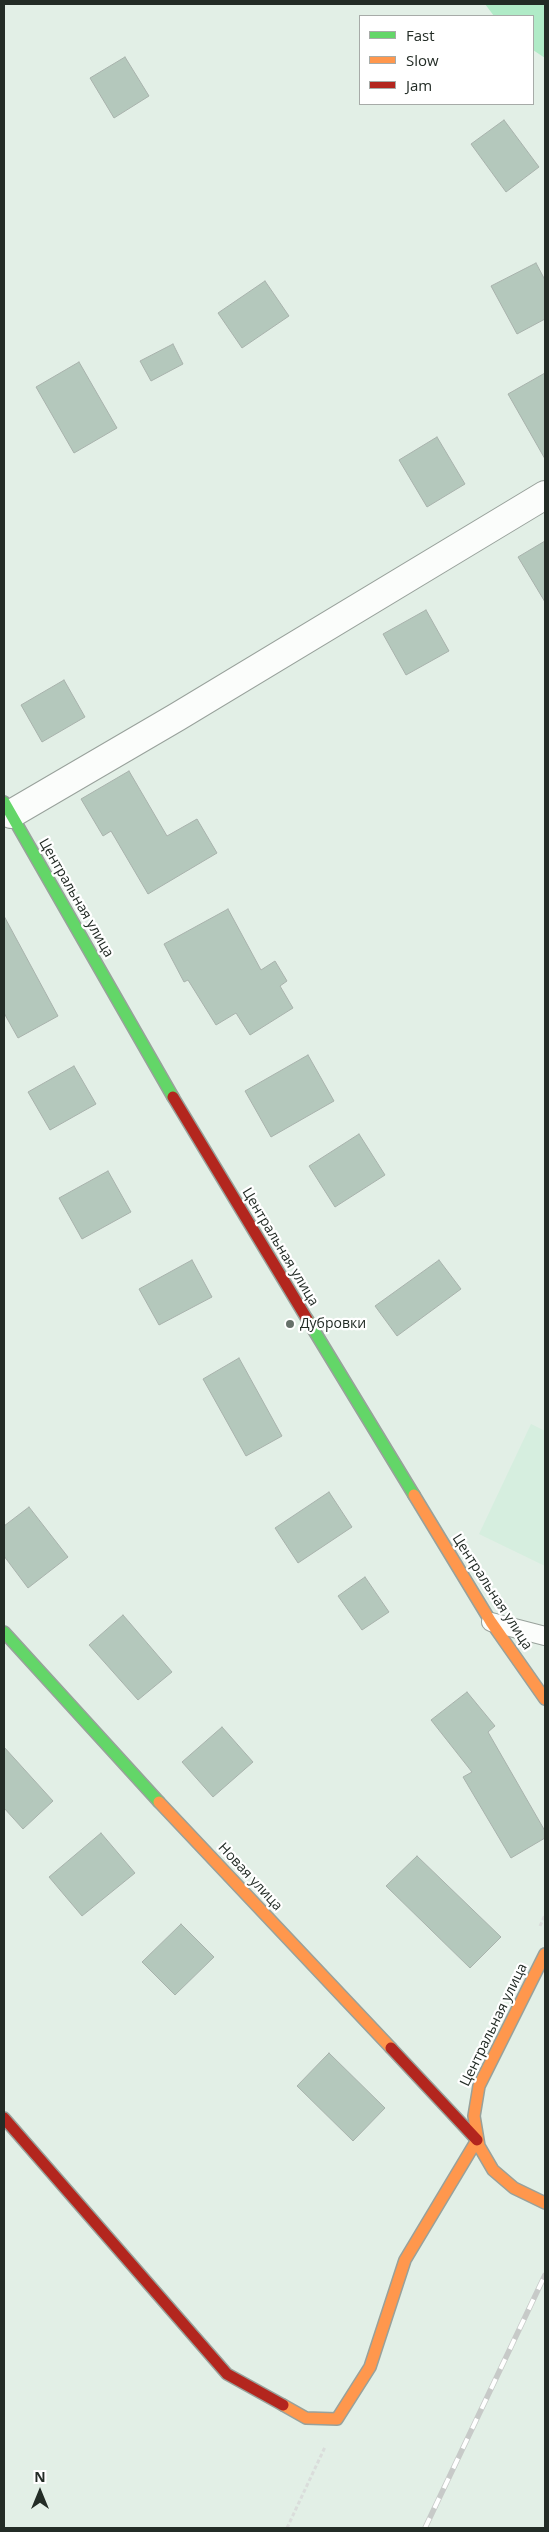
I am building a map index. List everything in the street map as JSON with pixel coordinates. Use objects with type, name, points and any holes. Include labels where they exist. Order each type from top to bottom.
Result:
[{"type":"street","points":[[7,808],[178,717],[545,495]]},
{"type":"street","name":"Центральная улица","points":[[7,808],[177,1105],[491,1622],[545,1699]]},
{"type":"street","name":"Новая улица","points":[[4,1632],[130,1771],[477,2140]]},
{"type":"street","name":"Центральная улица","points":[[477,2140],[474,2110],[479,2086],[545,1954]]},
{"type":"street","points":[[4,2118],[226,2374],[306,2418],[337,2419],[370,2367],[405,2260],[477,2140]]},
{"type":"street","points":[[477,2140],[485,2159],[498,2175],[514,2188],[545,2203]]},
{"type":"lane","points":[[491,1622],[545,1636]]},
{"type":"path","points":[[287,2528],[337,2419]]},
{"type":"shaded area","points":[[485,4],[545,4],[545,58],[534,51],[534,15],[493,15]]},
{"type":"shaded area","points":[[531,1424],[545,1431],[545,1566],[479,1534]]},
{"type":"building","points":[[125,57],[149,96],[114,118],[90,78]]},
{"type":"building","points":[[504,120],[539,167],[506,192],[471,144]]},
{"type":"building","points":[[536,263],[545,280],[545,319],[517,334],[491,286]]},
{"type":"building","points":[[265,281],[289,316],[242,348],[218,313]]},
{"type":"building","points":[[173,344],[183,364],[151,381],[140,361]]},
{"type":"building","points":[[79,362],[117,428],[74,453],[36,387]]},
{"type":"building","points":[[545,373],[545,459],[508,394]]},
{"type":"building","points":[[437,437],[465,484],[427,507],[399,460]]},
{"type":"building","points":[[545,541],[545,602],[518,557]]},
{"type":"building","points":[[426,610],[449,651],[406,675],[383,634]]},
{"type":"building","points":[[64,680],[85,717],[42,742],[21,705]]},
{"type":"building","points":[[129,771],[167,836],[197,819],[217,853],[148,894],[111,831],[103,836],[81,799]]},
{"type":"building","points":[[228,909],[261,970],[275,961],[287,981],[280,986],[293,1008],[250,1035],[236,1013],[216,1025],[188,980],[184,982],[164,944]]},
{"type":"building","points":[[4,916],[58,1016],[18,1038],[4,1013]]},
{"type":"building","points":[[308,1055],[334,1101],[271,1137],[245,1091]]},
{"type":"building","points":[[74,1066],[96,1104],[50,1130],[28,1092]]},
{"type":"building","points":[[359,1134],[385,1175],[335,1207],[309,1166]]},
{"type":"building","points":[[108,1171],[131,1212],[82,1239],[59,1198]]},
{"type":"building","points":[[192,1260],[212,1297],[159,1325],[139,1289]]},
{"type":"building","points":[[439,1260],[461,1289],[397,1336],[375,1306]]},
{"type":"building","points":[[239,1358],[282,1436],[246,1456],[203,1379]]},
{"type":"building","points":[[329,1492],[352,1527],[298,1563],[275,1528]]},
{"type":"building","points":[[29,1507],[68,1557],[28,1588],[4,1556],[4,1526]]},
{"type":"building","points":[[365,1577],[389,1612],[362,1630],[338,1596]]},
{"type":"building","points":[[123,1615],[172,1672],[138,1700],[89,1645]]},
{"type":"building","points":[[467,1692],[495,1726],[488,1732],[545,1831],[545,1838],[511,1858],[463,1777],[472,1772],[431,1720]]},
{"type":"building","points":[[222,1727],[253,1762],[213,1797],[182,1762]]},
{"type":"building","points":[[4,1747],[53,1801],[23,1829],[4,1808]]},
{"type":"building","points":[[101,1833],[135,1873],[82,1916],[49,1877]]},
{"type":"building","points":[[417,1856],[501,1937],[470,1968],[386,1886]]},
{"type":"building","points":[[181,1924],[214,1957],[175,1995],[142,1962]]},
{"type":"building","points":[[329,2053],[385,2108],[353,2141],[297,2086]]},
{"type":"railway","points":[[425,2528],[545,2275]]},
{"type":"traffic: fast","points":[[4,802],[173,1097]]},
{"type":"traffic: fast","points":[[307,1319],[414,1495]]},
{"type":"traffic: fast","points":[[4,1632],[159,1802]]},
{"type":"traffic: slow","points":[[414,1495],[491,1622],[545,1699]]},
{"type":"traffic: slow","points":[[159,1802],[391,2048]]},
{"type":"traffic: slow","points":[[545,1954],[479,2086],[474,2116],[479,2146],[493,2170],[514,2188],[545,2203]]},
{"type":"traffic: slow","points":[[283,2405],[306,2418],[337,2419],[370,2367],[405,2260],[477,2140]]},
{"type":"traffic: jam","points":[[173,1097],[307,1319]]},
{"type":"traffic: jam","points":[[391,2048],[477,2140]]},
{"type":"traffic: jam","points":[[4,2118],[227,2374],[283,2405]]},
{"type":"place","name":"Дубровки","points":[[290,1324]]}]
